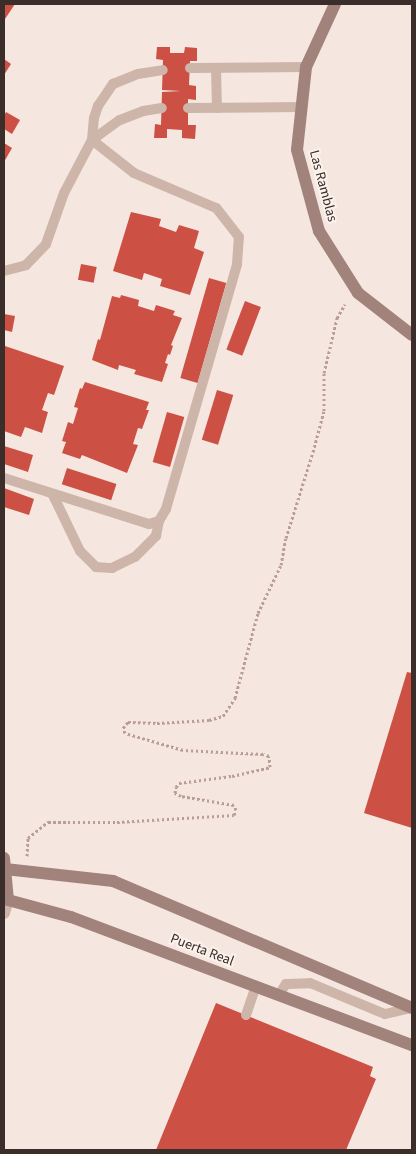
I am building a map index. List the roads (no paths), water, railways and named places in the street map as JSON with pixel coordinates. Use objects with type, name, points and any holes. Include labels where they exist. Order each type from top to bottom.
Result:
[{"type":"street","name":"Las Ramblas","points":[[335,4],[306,67],[297,150],[319,231],[358,292],[412,335]]},
{"type":"street","name":"Puerta Real","points":[[412,1008],[113,881],[26,872],[4,864],[8,900],[71,916],[412,1045]]},
{"type":"street","points":[[4,913],[8,900]]},
{"type":"lane","points":[[190,68],[306,67]]},
{"type":"lane","points":[[216,68],[217,108]]},
{"type":"lane","points":[[4,271],[26,265],[46,244],[64,193],[92,140],[94,118],[98,106],[113,84],[138,74],[163,70]]},
{"type":"lane","points":[[188,108],[301,107]]},
{"type":"lane","points":[[92,140],[120,120],[143,111],[162,108]]},
{"type":"lane","points":[[53,495],[80,551],[96,567],[112,568],[135,557],[156,536],[159,521],[166,508],[237,264],[239,237],[216,208],[134,172],[92,140]]},
{"type":"lane","points":[[4,478],[149,524],[159,521]]},
{"type":"lane","points":[[279,995],[286,984],[310,983],[385,1014],[412,1008]]},
{"type":"lane","points":[[246,1015],[256,986]]}]
